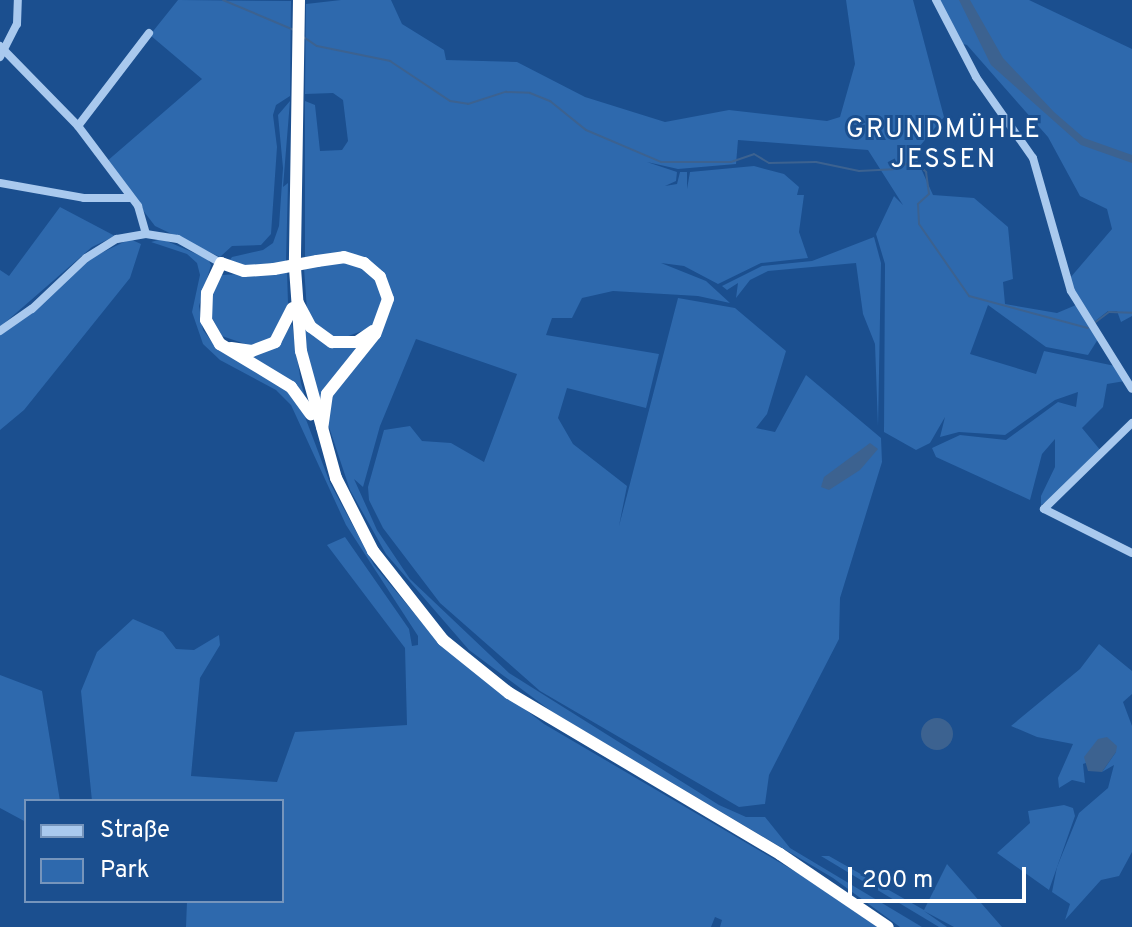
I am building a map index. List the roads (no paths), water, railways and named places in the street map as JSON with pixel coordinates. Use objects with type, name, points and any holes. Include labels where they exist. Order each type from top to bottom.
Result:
[{"type":"highway","points":[[299,0],[295,293],[301,351],[323,443],[347,503],[390,577],[465,660],[534,710],[744,833],[888,927]]},
{"type":"highway","points":[[319,428],[291,387],[216,340],[204,306],[221,263],[244,271],[344,257],[370,266],[388,299],[381,324],[327,394],[323,443]]},
{"type":"highway","points":[[295,293],[311,327],[332,342],[357,342],[381,324]]},
{"type":"highway","points":[[216,340],[252,351],[275,342],[288,325],[295,293]]},
{"type":"street","points":[[18,0],[17,24],[2,51],[78,126],[131,198],[146,234]]},
{"type":"street","points":[[936,0],[961,51],[1033,158],[1071,291],[1132,389]]},
{"type":"street","points":[[78,126],[149,33]]},
{"type":"street","points":[[0,183],[76,197],[131,198]]},
{"type":"street","points":[[0,331],[101,247],[146,234],[178,239],[221,263]]},
{"type":"street","points":[[1132,423],[1044,509],[1132,553]]},
{"type":"waterway","points":[[223,0],[294,30]]},
{"type":"waterway","points":[[302,36],[317,46],[390,61],[450,101],[468,104],[506,92],[530,93],[550,101],[586,130],[661,162],[731,162],[754,154],[769,163],[816,162],[859,171],[893,169],[915,161],[926,172],[929,194],[918,204],[919,224],[969,296],[1088,328]]},
{"type":"waterway","points":[[1093,324],[1109,312],[1132,313]]},
{"type":"district","name":"GRUNDMÜHLE JESSEN","points":[[944,146]]}]
